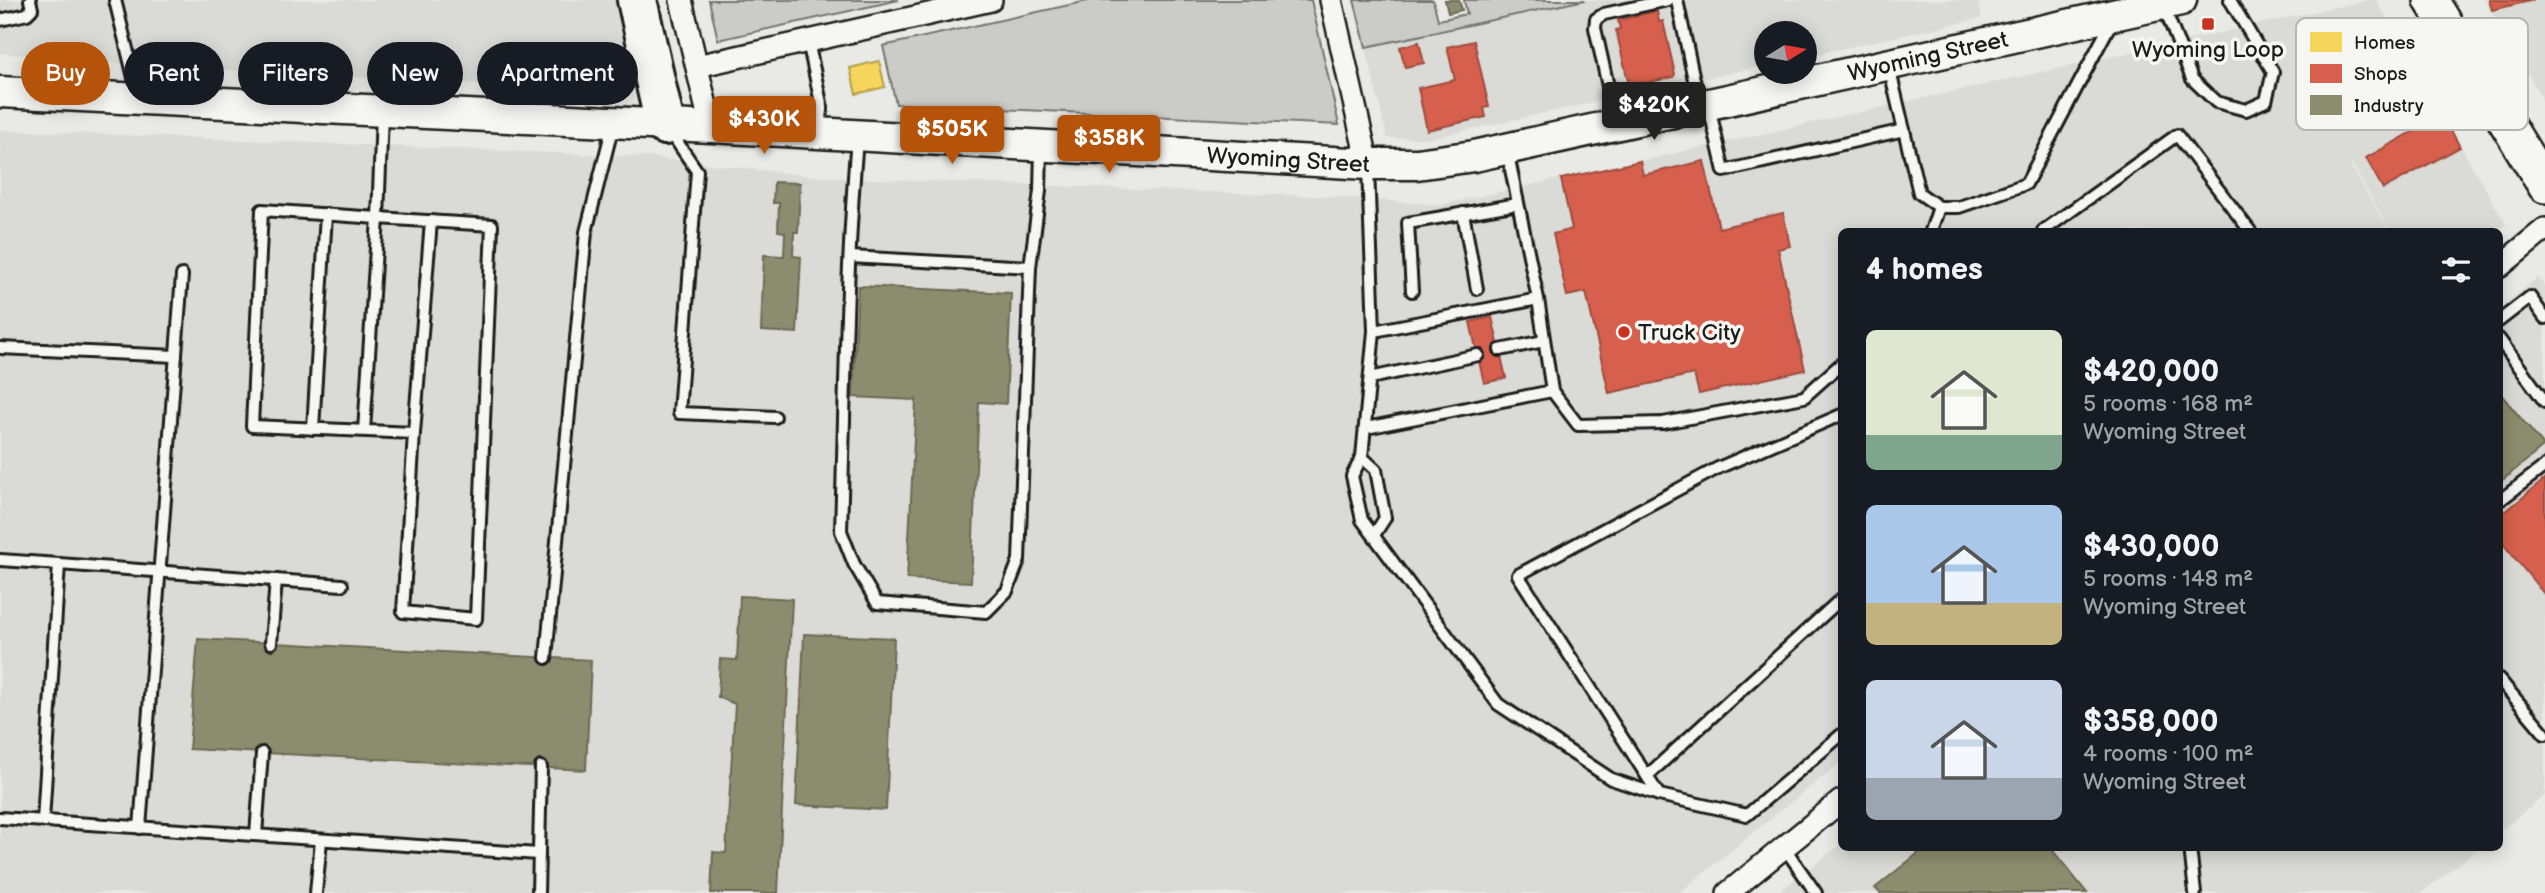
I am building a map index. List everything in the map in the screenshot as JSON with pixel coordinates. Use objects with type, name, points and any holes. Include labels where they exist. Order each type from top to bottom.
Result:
[{"type":"highway","points":[[637,0],[665,125]]},
{"type":"main road","points":[[2431,0],[2442,18]]},
{"type":"main road","name":"Wyoming Street","points":[[224,104],[711,127],[1368,164],[1446,161],[2172,2]]},
{"type":"main road","name":"Wyoming Street","points":[[0,92],[124,99]]},
{"type":"main road","points":[[2511,130],[2545,186]]},
{"type":"street","points":[[681,0],[711,127]]},
{"type":"street","points":[[697,66],[991,0]]},
{"type":"street","points":[[1331,0],[1368,164]]},
{"type":"street","points":[[2503,264],[2545,229]]},
{"type":"street","points":[[1728,893],[1838,803]]},
{"type":"lane","points":[[0,20],[27,14],[32,9],[30,0]]},
{"type":"lane","points":[[115,0],[126,42]]},
{"type":"lane","points":[[1616,125],[1595,23],[1604,14],[1668,0]]},
{"type":"lane","points":[[1677,0],[1724,171],[1904,130]]},
{"type":"lane","points":[[2172,2],[2192,79],[2216,102],[2246,110],[2266,101],[2273,72],[2230,0]]},
{"type":"lane","points":[[1888,65],[1920,194],[1939,207],[1959,207],[2026,184],[2115,14]]},
{"type":"lane","points":[[808,41],[821,108],[820,133]]},
{"type":"lane","points":[[364,431],[382,112]]},
{"type":"lane","points":[[546,658],[586,232],[613,123]]},
{"type":"lane","points":[[665,125],[697,171],[679,413],[775,417]]},
{"type":"lane","points":[[857,135],[841,531],[854,564],[877,603],[986,612],[1007,592],[1019,560],[1030,267],[1040,191],[1041,146]]},
{"type":"lane","points":[[2047,228],[2177,135],[2248,228]]},
{"type":"lane","points":[[1506,149],[1538,299],[1552,391],[1577,425],[1663,423],[1804,397],[1838,367]]},
{"type":"lane","points":[[1368,164],[1374,331],[1362,457],[1352,476],[1362,520],[1498,704],[1611,779],[1659,794],[1747,815],[1838,738]]},
{"type":"lane","points":[[1412,291],[1408,223],[1518,204]]},
{"type":"lane","points":[[1932,228],[1939,207]]},
{"type":"lane","points":[[414,433],[252,426],[262,210],[378,218],[431,221],[492,225],[476,619],[403,612],[431,221]]},
{"type":"lane","points":[[1463,213],[1476,289]]},
{"type":"lane","points":[[313,429],[326,214]]},
{"type":"lane","points":[[850,257],[1030,267]]},
{"type":"lane","points":[[140,828],[182,275]]},
{"type":"lane","points":[[2503,318],[2530,297],[2545,318]]},
{"type":"lane","points":[[1374,331],[1538,299]]},
{"type":"lane","points":[[1500,350],[1544,341]]},
{"type":"lane","points":[[2503,344],[2545,402]]},
{"type":"lane","points":[[0,348],[176,356]]},
{"type":"lane","points":[[1370,378],[1478,355]]},
{"type":"lane","points":[[1366,428],[1552,391]]},
{"type":"lane","points":[[1659,794],[1518,575],[1718,468],[1838,416]]},
{"type":"lane","points":[[1362,457],[1376,470],[1385,518],[1374,535]]},
{"type":"lane","points":[[2503,498],[2545,466]]},
{"type":"lane","points":[[0,560],[342,584]]},
{"type":"lane","points":[[43,821],[59,564]]},
{"type":"lane","points":[[271,643],[276,580]]},
{"type":"lane","points":[[1647,776],[1838,601]]},
{"type":"lane","points":[[2503,684],[2545,734]]},
{"type":"lane","points":[[256,835],[262,753]]},
{"type":"lane","points":[[538,893],[541,767]]},
{"type":"lane","points":[[0,818],[539,854]]},
{"type":"lane","points":[[316,893],[321,840]]},
{"type":"lane","points":[[1784,847],[1816,893]]},
{"type":"lane","points":[[2190,851],[2195,893]]},
{"type":"shaded area","points":[[0,0],[618,0],[627,42],[477,42],[477,84],[463,83],[463,42],[367,42],[367,78],[353,77],[353,42],[238,42],[238,71],[224,70],[224,42],[124,42],[124,64],[110,62],[110,42],[21,42],[21,55],[0,53]]},
{"type":"shaded area","points":[[709,0],[899,0],[718,40]]},
{"type":"shaded area","points":[[1092,0],[1311,0],[1339,125],[896,104],[883,46]]},
{"type":"shaded area","points":[[1354,0],[1433,0],[1438,20],[1467,14],[1464,0],[1585,0],[1366,47]]},
{"type":"shaded area","points":[[1579,0],[1978,0],[1982,18],[1817,54],[1817,21],[1754,21],[1754,68],[1430,138],[1387,138],[1366,47]]},
{"type":"shaded area","points":[[2376,0],[2386,18],[2296,18],[2296,130],[2451,130],[2506,224],[2501,228],[2388,228],[2352,164],[2387,228],[1838,228],[1838,764],[1679,893],[0,893],[0,130],[647,157],[821,177],[1341,197],[1440,205]]},
{"type":"shaded area","points":[[2484,0],[2545,0],[2545,104],[2528,74],[2528,18],[2495,18]]},
{"type":"shaded area","points":[[2538,277],[2545,288],[2545,795],[2503,829],[2503,307]]},
{"type":"shaded area","points":[[1838,846],[1838,851],[2475,851],[2421,893],[1777,893]]},
{"type":"building: Homes","points":[[879,61],[885,87],[856,94],[850,68]]},
{"type":"building: Shops","points":[[2489,0],[2534,0],[2492,10]]},
{"type":"building: Shops","points":[[1657,11],[1659,22],[1663,21],[1675,74],[1673,77],[1631,86],[1616,30],[1620,29],[1618,20]]},
{"type":"building: Shops","points":[[1474,41],[1489,107],[1484,108],[1486,117],[1427,130],[1418,88],[1455,80],[1447,47]]},
{"type":"building: Shops","points":[[1419,42],[1424,63],[1405,67],[1400,47]]},
{"type":"building: Shops","points":[[2416,130],[2451,130],[2460,147],[2383,189],[2366,158]]},
{"type":"building: Shops","points":[[1640,161],[1643,175],[1704,161],[1719,228],[1783,213],[1790,246],[1778,249],[1805,370],[1699,394],[1694,374],[1609,393],[1586,292],[1567,296],[1553,234],[1572,229],[1561,179]]},
{"type":"building: Shops","points":[[1492,317],[1506,378],[1484,383],[1470,322]]},
{"type":"building: Shops","points":[[2545,479],[2545,595],[2503,544],[2503,514]]},
{"type":"building: Industry","points":[[1445,0],[1459,0],[1462,10],[1448,13]]},
{"type":"building: Industry","points":[[774,182],[800,183],[798,232],[794,232],[793,256],[801,257],[797,333],[761,331],[764,255],[784,256],[785,232],[778,231],[779,203],[773,203]]},
{"type":"building: Industry","points":[[858,286],[1011,293],[1006,404],[979,402],[971,582],[907,579],[916,400],[853,397]]},
{"type":"building: Industry","points":[[2503,397],[2544,446],[2503,480]]},
{"type":"building: Industry","points":[[740,596],[792,599],[778,893],[711,893],[713,852],[726,853],[735,704],[718,697],[720,659],[737,660]]},
{"type":"building: Industry","points":[[804,634],[894,638],[886,810],[796,805]]},
{"type":"building: Industry","points":[[198,639],[591,660],[586,770],[189,749]]},
{"type":"building: Industry","points":[[1921,851],[2053,851],[2087,893],[1880,893],[1875,888]]},
{"type":"place","name":"Wyoming Loop","points":[[2208,24]]},
{"type":"place","name":"Truck City","points":[[1624,332]]}]
